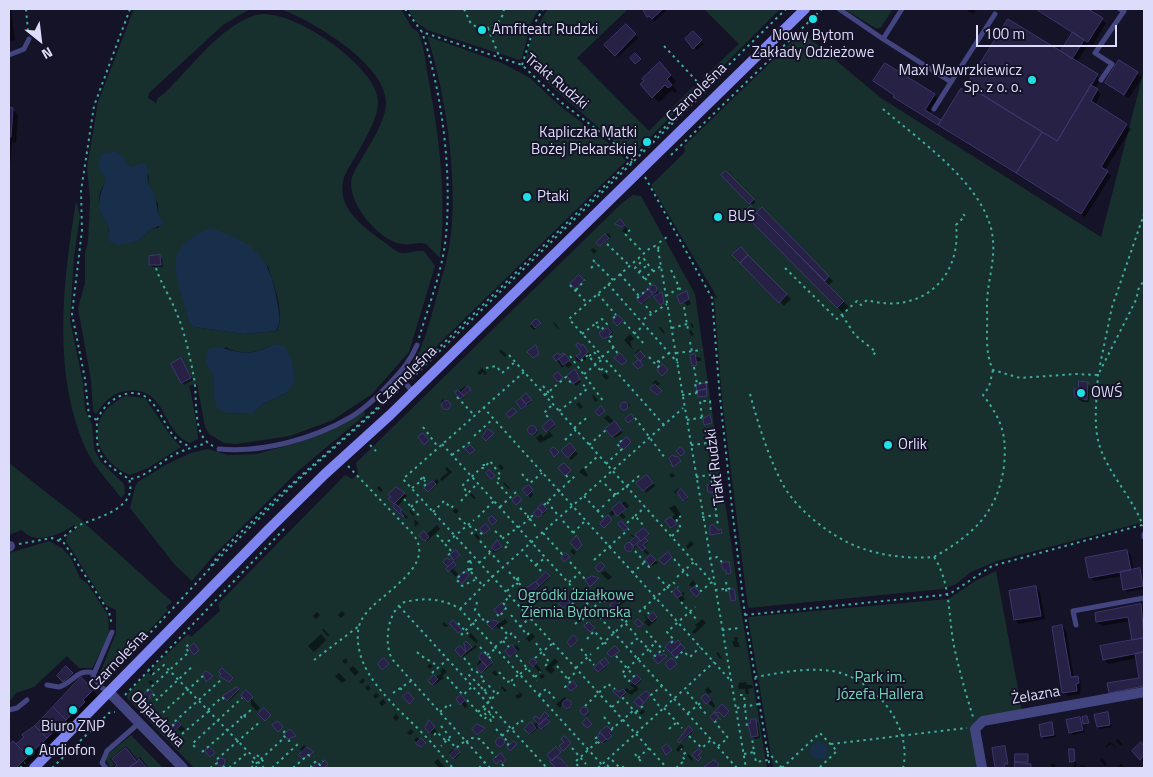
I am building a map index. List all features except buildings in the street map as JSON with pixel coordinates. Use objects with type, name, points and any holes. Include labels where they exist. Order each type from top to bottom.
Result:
[{"type":"street","name":"Czarnoleśna","points":[[34,768],[110,693],[212,586],[341,459],[408,386],[707,93],[804,9]]},
{"type":"street","name":"Żelazna","points":[[977,726],[983,721],[1144,692]]},
{"type":"street","name":"Objazdowa","points":[[110,693],[182,768]]},
{"type":"street","points":[[977,726],[982,768]]},
{"type":"lane","points":[[839,9],[951,82]]},
{"type":"lane","points":[[883,39],[902,9]]},
{"type":"lane","points":[[1101,80],[1112,64],[1095,53],[1124,11],[1120,9]]},
{"type":"lane","points":[[934,109],[995,14]]},
{"type":"lane","points":[[9,55],[24,49],[29,39]]},
{"type":"lane","points":[[219,449],[261,448],[303,437],[352,417],[372,402],[398,375],[413,357],[418,345]]},
{"type":"lane","points":[[398,375],[408,386]]},
{"type":"lane","points":[[1076,625],[1073,611],[1144,598]]},
{"type":"lane","points":[[110,693],[97,682],[94,673],[112,632]]},
{"type":"lane","points":[[47,685],[59,686],[80,672],[94,673]]},
{"type":"lane","points":[[9,710],[18,708],[27,700]]},
{"type":"lane","points":[[106,768],[102,763],[104,754],[139,723]]},
{"type":"path","points":[[26,9],[29,39]]},
{"type":"path","points":[[97,420],[90,416],[85,379],[72,314],[82,230],[81,191],[94,106],[130,9]]},
{"type":"path","points":[[405,9],[415,26],[422,32],[428,50],[442,120],[447,182],[446,236],[441,267],[418,345]]},
{"type":"path","points":[[464,9],[467,20],[471,24],[476,27],[488,28],[498,22],[504,9]]},
{"type":"path","points":[[522,65],[536,21],[543,9]]},
{"type":"path","points":[[408,386],[630,160],[707,93],[786,9]]},
{"type":"path","points":[[119,667],[209,570],[228,545],[293,481],[408,386],[632,163],[707,93],[792,9]]},
{"type":"path","points":[[488,28],[499,56]]},
{"type":"path","name":"Trakt Rudzki","points":[[422,32],[522,65],[562,103],[612,141],[632,163]]},
{"type":"path","points":[[664,46],[707,93]]},
{"type":"path","points":[[750,394],[758,425],[781,482],[811,516],[829,530],[858,547],[913,558],[934,557],[972,532],[994,506],[1002,476],[1006,438],[994,409],[983,395],[989,387],[993,370],[987,352],[987,290],[993,243],[992,228],[987,214],[966,184],[883,109]]},
{"type":"path","name":"Trakt Rudzki","points":[[646,178],[712,298],[720,398],[745,616],[770,768]]},
{"type":"path","points":[[785,268],[837,319],[857,301],[862,305],[867,300],[885,304],[903,303],[918,298],[932,289],[944,277],[952,263],[957,247],[956,225],[964,216],[962,213]]},
{"type":"path","points":[[1144,214],[1112,307],[1098,375],[1096,423],[1099,444],[1107,462],[1135,506],[1144,536]]},
{"type":"path","points":[[630,230],[625,234],[644,253]]},
{"type":"path","points":[[664,425],[569,319],[652,246],[667,237]]},
{"type":"path","points":[[660,242],[658,249],[709,559],[737,708],[746,768]]},
{"type":"path","points":[[608,244],[630,266]]},
{"type":"path","points":[[652,246],[658,249]]},
{"type":"path","points":[[652,286],[635,268],[644,259],[653,271]]},
{"type":"path","points":[[593,260],[613,280]]},
{"type":"path","points":[[591,268],[596,263]]},
{"type":"path","points":[[639,272],[646,266]]},
{"type":"path","points":[[645,278],[661,266]]},
{"type":"path","points":[[156,268],[177,313],[194,378],[199,424],[207,443]]},
{"type":"path","points":[[671,270],[681,292]]},
{"type":"path","points":[[620,274],[638,297],[648,289]]},
{"type":"path","points":[[576,290],[585,280]]},
{"type":"path","points":[[1098,375],[1100,366],[1114,345],[1136,300],[1139,287],[1144,281]]},
{"type":"path","points":[[608,284],[678,363]]},
{"type":"path","points":[[570,285],[587,303]]},
{"type":"path","points":[[666,296],[679,288]]},
{"type":"path","points":[[598,294],[617,314],[613,318]]},
{"type":"path","points":[[644,319],[667,304]]},
{"type":"path","points":[[646,306],[651,314]]},
{"type":"path","points":[[684,307],[688,330]]},
{"type":"path","points":[[842,315],[855,335],[876,352],[873,355]]},
{"type":"path","points":[[582,334],[595,324],[602,319],[607,324],[601,330],[595,324]]},
{"type":"path","points":[[624,322],[645,345]]},
{"type":"path","points":[[672,328],[687,324]]},
{"type":"path","points":[[634,334],[644,325]]},
{"type":"path","points":[[612,336],[608,339],[618,354]]},
{"type":"path","points":[[690,342],[692,351]]},
{"type":"path","points":[[584,374],[614,348]]},
{"type":"path","points":[[676,353],[702,350]]},
{"type":"path","points":[[581,361],[594,352],[603,359]]},
{"type":"path","points":[[649,357],[655,364],[669,353]]},
{"type":"path","points":[[509,355],[695,561],[714,585]]},
{"type":"path","points":[[570,356],[604,402]]},
{"type":"path","points":[[589,356],[600,370]]},
{"type":"path","points":[[656,358],[658,362]]},
{"type":"path","points":[[486,368],[496,366],[502,373],[515,362]]},
{"type":"path","points":[[682,395],[697,393],[694,367]]},
{"type":"path","points":[[600,370],[604,368],[609,376]]},
{"type":"path","points":[[599,374],[600,370]]},
{"type":"path","points":[[993,370],[1020,378],[1075,374],[1098,375]]},
{"type":"path","points":[[524,372],[403,479],[667,768]]},
{"type":"path","points":[[545,396],[566,377],[572,384]]},
{"type":"path","points":[[559,411],[587,389],[581,382]]},
{"type":"path","points":[[697,384],[708,382]]},
{"type":"path","points":[[543,386],[554,399]]},
{"type":"path","points":[[191,447],[172,434],[164,419],[146,396],[136,393],[113,400],[105,406],[97,420],[97,450],[107,464],[129,479],[135,479],[154,469],[168,458],[191,447],[207,443],[219,449]]},
{"type":"path","points":[[457,397],[474,415]]},
{"type":"path","points":[[686,420],[704,417],[700,402],[710,401],[711,414]]},
{"type":"path","points":[[548,417],[544,412],[553,404]]},
{"type":"path","points":[[483,407],[608,547],[732,681]]},
{"type":"path","points":[[460,609],[492,577],[684,407]]},
{"type":"path","points":[[565,440],[589,416]]},
{"type":"path","points":[[635,418],[665,458]]},
{"type":"path","points":[[474,436],[494,419]]},
{"type":"path","points":[[423,427],[438,447]]},
{"type":"path","points":[[589,445],[606,430]]},
{"type":"path","points":[[606,464],[622,449],[617,444],[624,439]]},
{"type":"path","points":[[452,455],[473,440]]},
{"type":"path","points":[[691,445],[706,442]]},
{"type":"path","points":[[442,444],[737,768]]},
{"type":"path","points":[[370,445],[376,451]]},
{"type":"path","points":[[585,468],[599,456]]},
{"type":"path","points":[[314,660],[359,626],[368,610],[415,566],[419,557],[420,546],[412,533],[341,459]]},
{"type":"path","points":[[468,493],[462,486],[490,460],[501,476],[496,481],[511,498]]},
{"type":"path","points":[[483,467],[487,471]]},
{"type":"path","points":[[522,474],[530,483],[542,473]]},
{"type":"path","points":[[696,477],[710,475],[712,483],[717,480]]},
{"type":"path","points":[[566,476],[570,481]]},
{"type":"path","points":[[557,514],[546,503],[576,476]]},
{"type":"path","points":[[598,511],[639,476],[643,477]]},
{"type":"path","points":[[9,547],[41,539],[59,540],[80,525],[123,505],[130,493],[129,479]]},
{"type":"path","points":[[412,488],[423,480],[427,483],[424,486]]},
{"type":"path","points":[[605,484],[615,495]]},
{"type":"path","points":[[461,500],[475,486]]},
{"type":"path","points":[[500,507],[516,492]]},
{"type":"path","points":[[584,496],[604,518]]},
{"type":"path","points":[[714,496],[718,526]]},
{"type":"path","points":[[411,507],[421,498]]},
{"type":"path","points":[[404,499],[421,518]]},
{"type":"path","points":[[433,512],[444,501],[451,508],[454,505]]},
{"type":"path","points":[[478,518],[494,501]]},
{"type":"path","points":[[627,523],[645,507]]},
{"type":"path","points":[[520,508],[538,528]]},
{"type":"path","points":[[503,538],[534,514],[535,516]]},
{"type":"path","points":[[702,517],[716,515]]},
{"type":"path","points":[[635,516],[644,526]]},
{"type":"path","points":[[672,536],[681,528],[676,519],[681,516]]},
{"type":"path","points":[[459,518],[467,526],[483,535]]},
{"type":"path","points":[[446,544],[474,520]]},
{"type":"path","points":[[573,533],[585,521]]},
{"type":"path","points":[[562,522],[576,536]]},
{"type":"path","points":[[745,616],[947,594],[992,566],[1142,525]]},
{"type":"path","points":[[594,560],[629,529]]},
{"type":"path","points":[[471,534],[476,530]]},
{"type":"path","points":[[496,531],[509,544],[505,548]]},
{"type":"path","points":[[543,532],[562,554],[564,552]]},
{"type":"path","points":[[437,535],[452,552],[448,555]]},
{"type":"path","points":[[59,540],[70,550],[109,612],[112,618],[112,632]]},
{"type":"path","points":[[480,541],[500,564]]},
{"type":"path","points":[[635,551],[649,567],[652,564]]},
{"type":"path","points":[[479,563],[490,553]]},
{"type":"path","points":[[526,555],[542,572]]},
{"type":"path","points":[[536,565],[546,557]]},
{"type":"path","points":[[709,559],[716,557],[722,562]]},
{"type":"path","points":[[831,744],[902,737],[977,726],[956,654],[947,594],[940,567],[934,557]]},
{"type":"path","points":[[674,560],[690,578]]},
{"type":"path","points":[[677,577],[695,561]]},
{"type":"path","points":[[570,562],[585,579]]},
{"type":"path","points":[[632,573],[645,562]]},
{"type":"path","points":[[470,564],[470,570],[483,586]]},
{"type":"path","points":[[470,570],[468,569],[456,579],[462,586],[477,579]]},
{"type":"path","points":[[509,572],[523,588],[520,590]]},
{"type":"path","points":[[569,582],[580,573]]},
{"type":"path","points":[[506,592],[522,575]]},
{"type":"path","points":[[658,577],[672,592]]},
{"type":"path","points":[[639,612],[673,582],[678,587]]},
{"type":"path","points":[[696,585],[701,591],[712,582]]},
{"type":"path","points":[[726,582],[727,595]]},
{"type":"path","points":[[715,590],[734,588]]},
{"type":"path","points":[[127,711],[131,707],[125,699],[126,694],[222,594]]},
{"type":"path","points":[[497,614],[499,617],[505,612],[507,607],[503,603],[510,596]]},
{"type":"path","points":[[575,624],[603,599],[607,603]]},
{"type":"path","points":[[490,768],[394,663],[389,651],[389,625],[398,605],[405,602],[436,600],[450,602],[460,609],[588,750],[602,764],[610,768]]},
{"type":"path","points":[[477,602],[475,610],[486,623],[490,620]]},
{"type":"path","points":[[572,602],[587,623]]},
{"type":"path","points":[[681,602],[697,620]]},
{"type":"path","points":[[398,605],[547,768]]},
{"type":"path","points":[[644,607],[649,614]]},
{"type":"path","points":[[671,643],[674,640],[667,632],[695,607]]},
{"type":"path","points":[[520,627],[540,608],[547,614],[549,612]]},
{"type":"path","points":[[617,614],[636,635]]},
{"type":"path","points":[[461,635],[480,616]]},
{"type":"path","points":[[511,616],[527,635],[531,631]]},
{"type":"path","points":[[597,649],[632,616]]},
{"type":"path","points":[[458,623],[468,634]]},
{"type":"path","points":[[359,626],[358,648],[366,670],[453,768]]},
{"type":"path","points":[[501,627],[509,636]]},
{"type":"path","points":[[722,630],[740,628]]},
{"type":"path","points":[[587,639],[594,631],[609,647]]},
{"type":"path","points":[[631,644],[638,638],[655,656],[663,650],[646,631]]},
{"type":"path","points":[[487,655],[512,634],[519,642]]},
{"type":"path","points":[[503,641],[509,647]]},
{"type":"path","points":[[147,691],[189,652],[185,648],[191,642]]},
{"type":"path","points":[[616,656],[627,669],[634,676],[629,681],[622,673],[627,669],[638,659],[656,642]]},
{"type":"path","points":[[536,643],[549,662],[543,668]]},
{"type":"path","points":[[535,658],[553,643]]},
{"type":"path","points":[[480,647],[493,661]]},
{"type":"path","points":[[676,658],[683,651],[690,657],[700,648]]},
{"type":"path","points":[[581,649],[594,666]]},
{"type":"path","points":[[417,652],[425,660],[432,661],[438,668]]},
{"type":"path","points":[[568,679],[591,654]]},
{"type":"path","points":[[516,655],[538,680]]},
{"type":"path","points":[[464,658],[472,667],[472,670],[475,670],[485,680],[479,685],[468,674]]},
{"type":"path","points":[[432,673],[448,659]]},
{"type":"path","points":[[598,768],[714,662]]},
{"type":"path","points":[[148,669],[153,674],[164,665],[170,670],[264,768]]},
{"type":"path","points":[[153,710],[150,706],[194,665]]},
{"type":"path","points":[[557,666],[570,682],[565,687],[567,690]]},
{"type":"path","points":[[499,672],[507,682],[527,668]]},
{"type":"path","points":[[465,677],[472,670]]},
{"type":"path","points":[[535,676],[540,672]]},
{"type":"path","points":[[755,677],[784,672],[834,672],[854,680],[883,701],[898,723],[902,737],[903,768]]},
{"type":"path","points":[[162,721],[158,717],[203,676]]},
{"type":"path","points":[[447,677],[463,695],[473,686]]},
{"type":"path","points":[[174,726],[172,724],[179,717],[222,679]]},
{"type":"path","points":[[393,693],[411,681]]},
{"type":"path","points":[[511,681],[515,686]]},
{"type":"path","points":[[585,706],[609,684],[615,688]]},
{"type":"path","points":[[484,691],[489,686],[496,695]]},
{"type":"path","points":[[659,706],[651,695],[662,686]]},
{"type":"path","points":[[481,687],[492,699]]},
{"type":"path","points":[[400,688],[403,691]]},
{"type":"path","points":[[539,696],[546,689],[556,700]]},
{"type":"path","points":[[478,712],[500,691]]},
{"type":"path","points":[[687,692],[706,714]]},
{"type":"path","points":[[153,694],[157,699]]},
{"type":"path","points":[[740,695],[744,695],[747,728]]},
{"type":"path","points":[[182,734],[222,697],[226,701]]},
{"type":"path","points":[[195,748],[192,744],[242,698]]},
{"type":"path","points":[[612,707],[623,698],[642,720]]},
{"type":"path","points":[[150,700],[153,703]]},
{"type":"path","points":[[467,700],[483,717],[490,713]]},
{"type":"path","points":[[688,713],[703,701]]},
{"type":"path","points":[[440,713],[449,704],[451,706]]},
{"type":"path","points":[[737,708],[759,704]]},
{"type":"path","points":[[604,717],[612,729],[643,706]]},
{"type":"path","points":[[486,708],[494,718],[492,720],[487,715],[483,711],[486,708]]},
{"type":"path","points":[[664,708],[682,728]]},
{"type":"path","points":[[167,709],[171,714]]},
{"type":"path","points":[[202,752],[252,709]]},
{"type":"path","points":[[176,714],[179,717]]},
{"type":"path","points":[[718,746],[728,738],[715,722],[720,718]]},
{"type":"path","points":[[502,736],[521,720],[525,724]]},
{"type":"path","points":[[210,768],[216,763],[216,760],[261,721]]},
{"type":"path","points":[[669,729],[677,722]]},
{"type":"path","points":[[441,726],[450,737],[441,746]]},
{"type":"path","points":[[496,729],[509,743],[507,746]]},
{"type":"path","points":[[285,731],[282,734],[289,741],[292,738]]},
{"type":"path","points":[[434,735],[437,732],[456,748],[471,738],[480,739],[496,757]]},
{"type":"path","points":[[767,751],[782,768],[820,733],[837,751],[819,768]]},
{"type":"path","points":[[578,766],[575,762],[598,743],[595,739],[597,736]]},
{"type":"path","points":[[690,736],[702,748],[712,739]]},
{"type":"path","points":[[250,768],[285,737]]},
{"type":"path","points":[[752,738],[756,762],[769,760]]},
{"type":"path","points":[[272,768],[299,743]]},
{"type":"path","points":[[52,768],[77,745]]},
{"type":"path","points":[[572,748],[586,764]]},
{"type":"path","points":[[638,758],[649,748]]},
{"type":"path","points":[[676,768],[685,760],[682,756],[686,753],[682,749]]},
{"type":"path","points":[[229,768],[248,752]]},
{"type":"path","points":[[744,754],[754,752]]},
{"type":"path","points":[[635,754],[643,764]]},
{"type":"path","points":[[257,755],[264,762]]},
{"type":"path","points":[[293,768],[308,755],[314,757]]},
{"type":"path","points":[[612,760],[621,768],[626,764]]},
{"type":"path","points":[[312,768],[311,766],[316,761],[320,765],[323,761]]},
{"type":"path","points":[[252,762],[257,768]]},
{"type":"path","points":[[479,768],[485,763]]},
{"type":"path","points":[[502,764],[505,768]]},
{"type":"path","points":[[729,768],[734,764]]},
{"type":"green space","points":[[134,9],[250,9],[223,25],[149,93],[148,98],[156,103],[158,98],[224,33],[234,25],[256,15],[271,14],[289,19],[309,29],[348,56],[364,72],[374,87],[378,101],[377,109],[375,119],[344,177],[343,198],[352,215],[376,236],[401,253],[424,251],[435,266],[409,352],[372,394],[333,420],[290,436],[236,444],[224,443],[209,434],[205,427],[197,384],[189,386],[198,436],[198,439],[190,443],[180,437],[173,429],[157,402],[149,395],[139,391],[125,391],[116,394],[105,402],[96,414],[93,411],[91,380],[78,308],[85,283],[85,254],[88,242],[90,199],[87,168],[98,102]],"holes":[[[125,163],[132,167],[141,164],[149,177],[148,184],[158,204],[159,228],[151,229],[138,241],[124,243],[109,234],[107,223],[101,213],[99,197],[108,178]],[[268,266],[278,298],[279,324],[277,331],[244,334],[194,327],[189,322],[186,308]],[[274,344],[288,392],[263,404],[252,414],[227,413],[213,393],[215,376],[206,364],[226,347],[244,353]]]},
{"type":"green space","points":[[280,9],[401,9],[412,28],[418,32],[424,52],[441,165],[443,211],[440,258],[426,244],[402,244],[383,236],[366,218],[354,197],[351,187],[352,177],[377,133],[386,105],[384,90],[375,75],[346,46],[310,23]]},
{"type":"green space","name":"Amfiteatr Rudzki","points":[[408,9],[539,9],[531,23],[522,58],[519,60],[427,30],[415,21]]},
{"type":"green space","points":[[548,9],[628,9],[577,58],[649,131],[694,86],[698,90],[631,156],[527,65],[527,52],[530,44]]},
{"type":"green space","points":[[704,9],[780,9],[707,82],[703,78],[739,44]]},
{"type":"green space","points":[[844,9],[893,9],[881,27],[877,29]]},
{"type":"green space","points":[[802,32],[881,98],[1101,237],[1144,70],[1144,522],[997,561],[971,572],[956,584],[943,589],[748,608],[722,399],[714,296],[718,299],[651,185],[685,152],[684,146]]},
{"type":"green space","points":[[427,36],[502,63],[530,78],[560,106],[610,144],[626,161],[409,373],[411,364],[424,340],[434,308],[450,242],[453,213],[450,151],[446,119],[441,88]]},
{"type":"green space","name":"Ogródki działkowe Ziemia Bytomska","points":[[633,195],[641,196],[695,294],[738,591],[767,768],[194,768],[127,698],[128,693],[148,672],[151,675],[154,672],[151,669],[188,634],[191,637],[220,611],[218,604],[344,476],[346,475],[352,479],[358,474],[356,463],[623,202]]},
{"type":"green space","points":[[76,201],[80,216],[74,257],[70,320],[83,383],[85,410],[92,424],[94,449],[101,462],[124,484],[125,494],[121,498],[89,455],[77,425],[69,394],[63,330],[64,297]]},
{"type":"green space","points":[[126,396],[145,398],[170,435],[181,447],[148,468],[130,475],[117,468],[107,458],[101,448],[98,436],[103,414],[113,404]]},
{"type":"green space","points":[[364,411],[365,415],[298,471],[213,556],[192,581],[175,565],[130,508],[138,482],[167,464],[191,453],[208,449],[228,455],[257,454],[309,439]]},
{"type":"green space","points":[[9,463],[79,518],[172,602],[166,607],[168,610],[103,681],[100,673],[116,633],[116,610],[106,605],[66,541],[67,535],[77,528],[74,525],[60,533],[42,538],[31,536],[21,530],[9,535]]},
{"type":"green space","points":[[49,541],[62,548],[71,558],[80,578],[87,583],[108,615],[109,631],[92,668],[79,668],[67,656],[34,687],[16,693],[9,702],[9,553]]},
{"type":"green space","name":"Park im. Józefa Hallera","points":[[996,571],[1022,710],[981,719],[977,768],[773,768],[748,617],[948,599],[977,580]]},
{"type":"green space","points":[[131,735],[163,768],[149,768],[140,757],[137,759],[126,746],[110,759],[115,765],[110,767],[106,759],[108,754]]},
{"type":"water","points":[[115,151],[124,157],[126,163],[132,167],[141,163],[147,166],[148,184],[155,195],[158,213],[164,224],[151,229],[138,241],[117,245],[108,240],[108,227],[100,210],[100,197],[106,179],[98,167],[101,154]]},
{"type":"water","points":[[210,228],[225,233],[248,245],[264,261],[274,285],[279,309],[276,331],[244,334],[194,327],[189,322],[177,279],[177,257],[182,246],[193,237]]},
{"type":"water","points":[[274,344],[285,347],[291,357],[295,380],[288,392],[263,404],[252,414],[227,413],[217,408],[213,393],[214,376],[206,364],[207,350],[218,347],[240,352],[250,352]]},
{"type":"water","points":[[819,742],[825,745],[828,751],[825,757],[819,760],[813,757],[810,751],[813,745]]},
{"type":"place","name":"Nowy Bytom Zakłady Odzieżowe","points":[[813,19]]},
{"type":"place","name":"Amfiteatr Rudzki","points":[[482,30]]},
{"type":"place","name":"Maxi Wawrzkiewicz Sp. z o. o.","points":[[1032,80]]},
{"type":"place","name":"Kapliczka Matki Bożej Piekarskiej","points":[[647,142]]},
{"type":"place","name":"Ptaki","points":[[527,197]]},
{"type":"place","name":"BUS","points":[[718,217]]},
{"type":"place","name":"OWŚ","points":[[1081,393]]},
{"type":"place","name":"Orlik","points":[[888,445]]},
{"type":"place","name":"Biuro ZNP","points":[[73,710]]},
{"type":"place","name":"Audiofon","points":[[29,751]]}]
